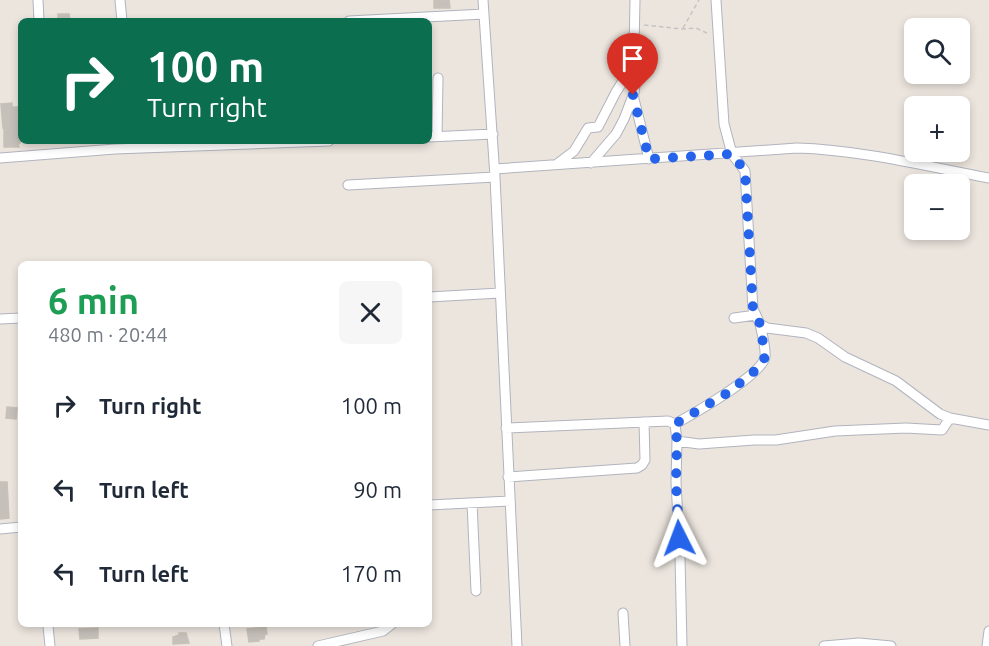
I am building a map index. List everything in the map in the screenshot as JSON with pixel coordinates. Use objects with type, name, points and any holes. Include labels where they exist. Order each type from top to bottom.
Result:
[{"type":"street","points":[[38,0],[39,18]]},
{"type":"street","points":[[120,0],[122,18]]},
{"type":"street","points":[[483,0],[493,134],[517,646]]},
{"type":"street","points":[[591,163],[616,134],[636,87],[635,0]]},
{"type":"street","points":[[675,424],[729,392],[762,365],[765,356],[758,319],[753,309],[745,171],[732,154],[724,124],[716,0]]},
{"type":"street","points":[[407,18],[484,14]]},
{"type":"street","points":[[556,165],[574,151],[588,129],[598,127],[635,62]]},
{"type":"street","points":[[438,78],[433,137],[493,134]]},
{"type":"street","points":[[633,95],[649,159]]},
{"type":"street","points":[[0,158],[110,145],[165,144]]},
{"type":"street","points":[[348,185],[495,173],[556,165],[796,148],[856,154],[989,178]]},
{"type":"street","points":[[432,297],[500,293]]},
{"type":"street","points":[[0,319],[18,318]]},
{"type":"street","points":[[734,318],[758,319],[767,328],[806,333],[818,338],[845,357],[896,381],[940,414],[989,425]]},
{"type":"street","points":[[677,441],[699,444],[777,440],[835,430],[906,428],[942,430],[950,418]]},
{"type":"street","points":[[506,428],[668,421],[675,424]]},
{"type":"street","points":[[508,477],[637,468],[645,460],[644,422]]},
{"type":"street","points":[[675,424],[682,646]]},
{"type":"street","points":[[432,506],[510,501]]},
{"type":"street","points":[[472,503],[476,591]]},
{"type":"street","points":[[0,529],[18,527]]},
{"type":"street","points":[[623,614],[625,646]]},
{"type":"street","points":[[48,627],[50,646]]},
{"type":"street","points":[[224,627],[227,646]]},
{"type":"street","points":[[321,646],[383,631],[388,627]]},
{"type":"street","points":[[988,643],[989,631]]},
{"type":"street","points":[[824,646],[859,643],[891,646]]},
{"type":"path","points":[[682,29],[699,0]]},
{"type":"path","points":[[634,24],[682,29],[696,28],[718,39]]},
{"type":"building","points":[[434,0],[449,0],[450,8],[434,8]]},
{"type":"building","points":[[58,14],[69,14],[70,18],[58,18]]},
{"type":"building","points":[[12,103],[12,107],[18,107],[19,147],[4,147],[1,104]]},
{"type":"building","points":[[7,407],[17,408],[16,419],[6,418]]},
{"type":"building","points":[[0,482],[7,482],[9,518],[0,519]]},
{"type":"building","points":[[266,627],[267,634],[264,639],[249,642],[247,629]]},
{"type":"building","points":[[98,628],[98,638],[80,639],[79,629]]},
{"type":"building","points":[[179,633],[186,633],[189,643],[173,644],[173,637]]},
{"type":"route","points":[[633,95],[649,159],[732,154],[745,171],[753,309],[760,324],[765,356],[762,365],[729,392],[675,424],[679,538]]}]
